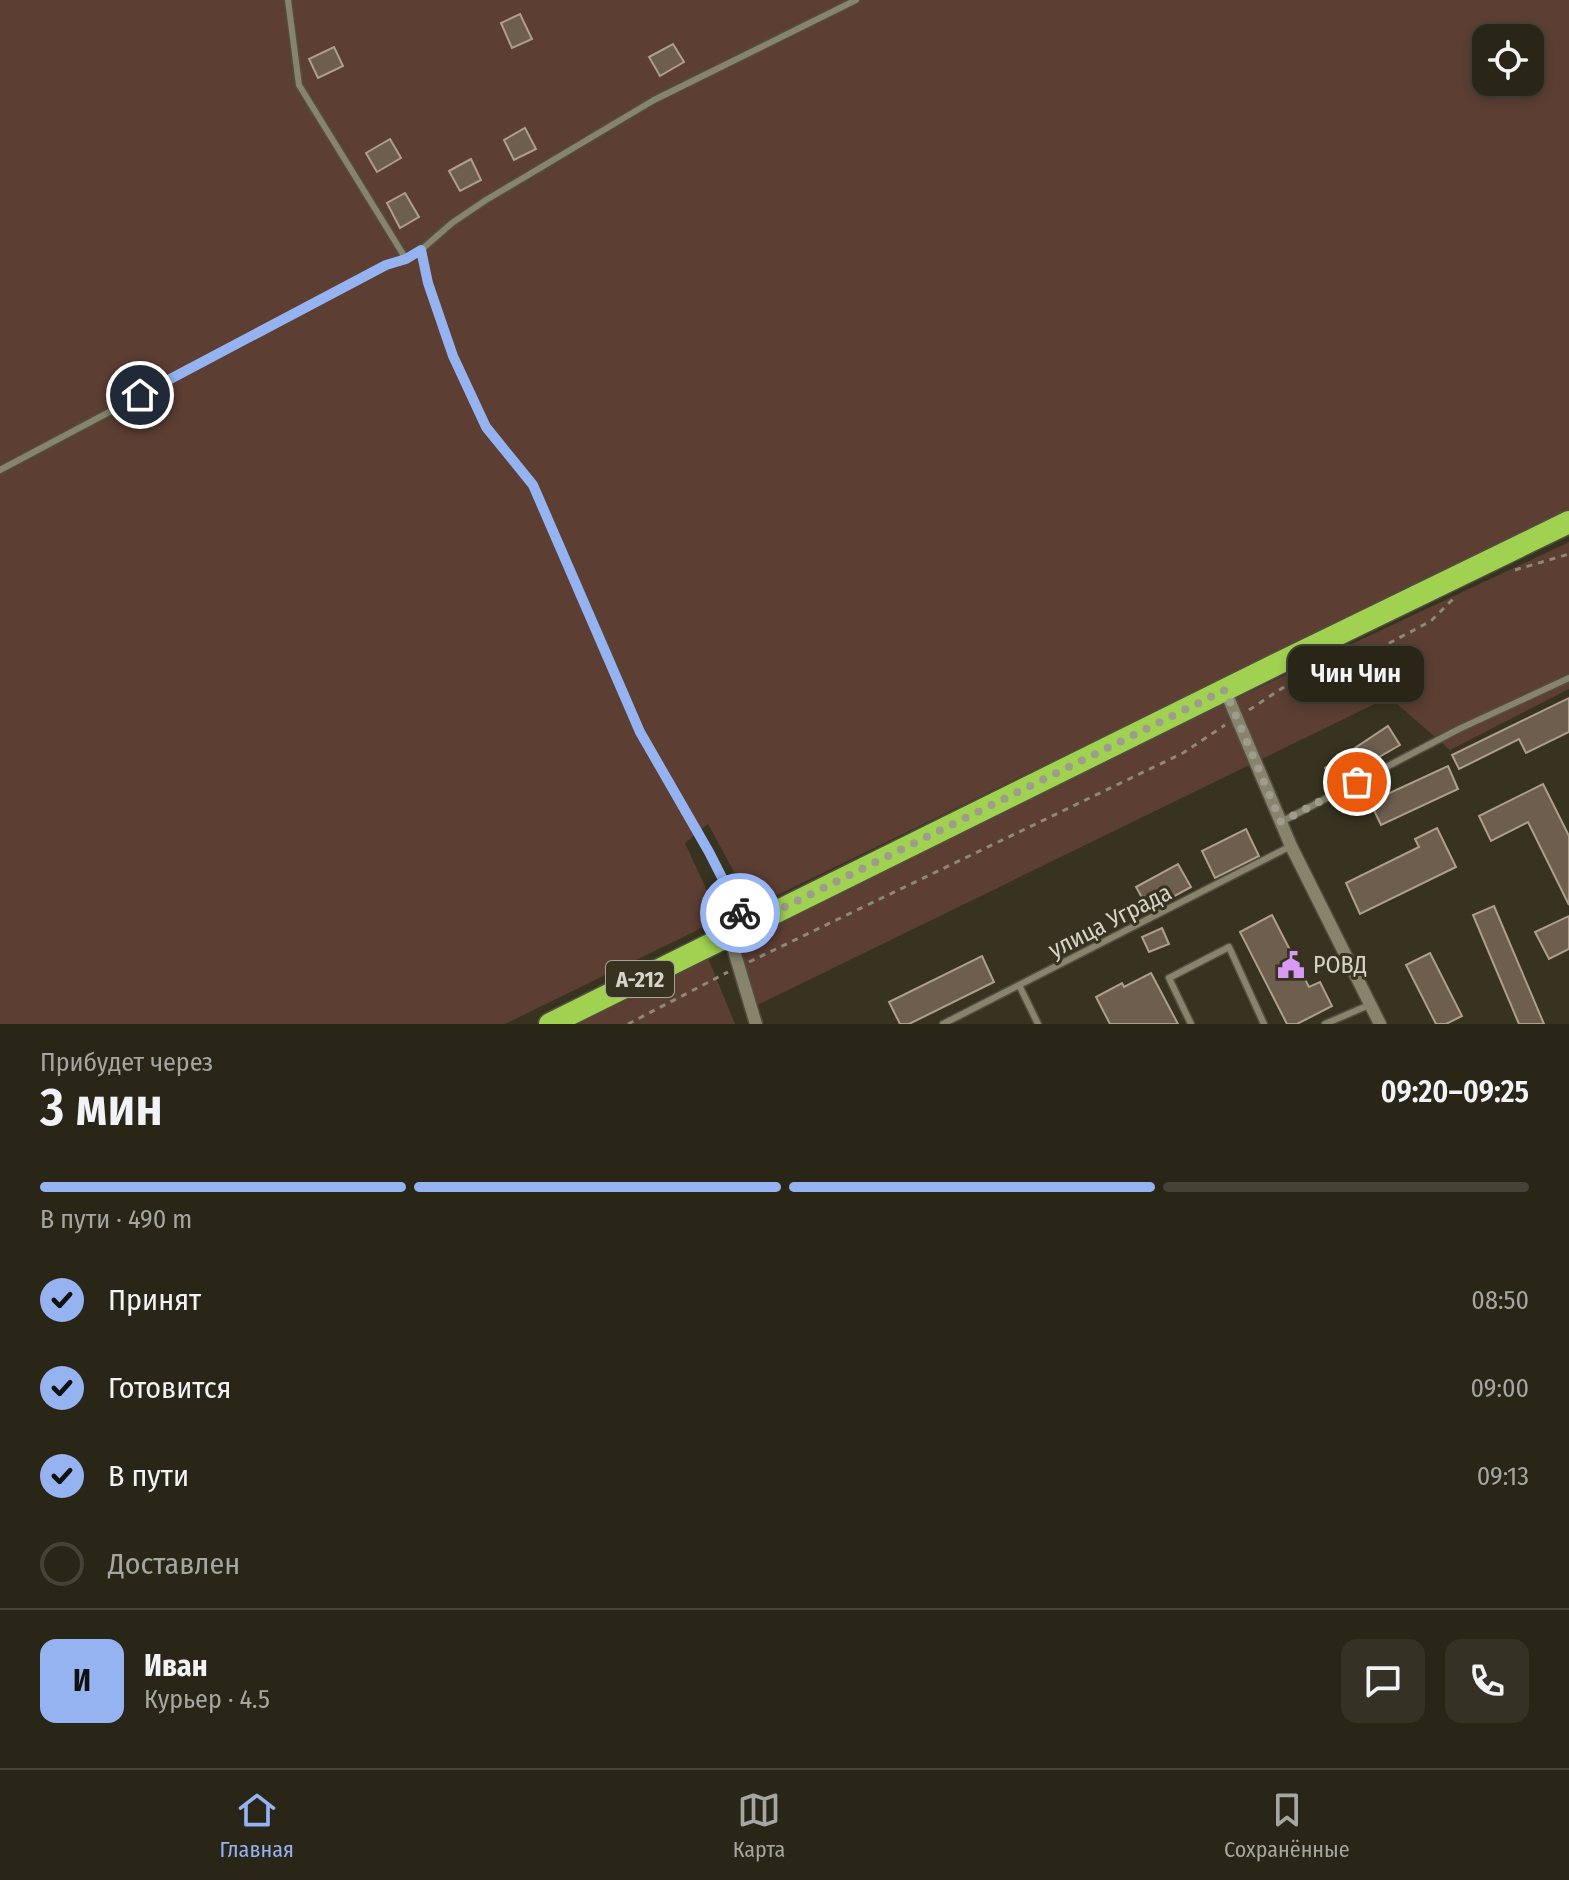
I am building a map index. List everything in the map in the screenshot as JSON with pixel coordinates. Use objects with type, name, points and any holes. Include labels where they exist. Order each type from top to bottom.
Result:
[{"type":"highway","name":"А-212","points":[[550,1024],[1569,522]]},
{"type":"street","points":[[1225,690],[1291,846],[1380,1024]]},
{"type":"street","points":[[738,930],[739,967],[756,1024]]},
{"type":"lane","points":[[288,0],[299,85],[406,259]]},
{"type":"lane","points":[[0,470],[386,265],[406,259],[486,200],[654,100],[856,0]]},
{"type":"lane","points":[[421,250],[428,283],[453,356],[486,427],[533,485],[640,732],[709,852],[738,930]]},
{"type":"lane","points":[[1281,822],[1459,729],[1569,678]]},
{"type":"lane","name":"улица Уграда","points":[[943,1024],[1291,846]]},
{"type":"lane","points":[[1191,1024],[1169,978],[1229,947],[1264,1024]]},
{"type":"lane","points":[[1020,987],[1038,1024]]},
{"type":"lane","points":[[1325,1024],[1370,1004]]},
{"type":"path","points":[[1514,570],[1569,554]]},
{"type":"path","points":[[628,1024],[739,967],[1183,753],[1293,681],[1361,658],[1431,621],[1460,593]]},
{"type":"shaded area","points":[[0,0],[1569,0],[1569,510],[753,907],[708,824],[685,843],[720,919],[505,1024],[0,1024]]},
{"type":"shaded area","points":[[1569,542],[1569,689],[1450,750],[1389,697],[745,1011],[735,981],[731,945],[1209,711]]},
{"type":"shaded area","points":[[706,953],[735,1024],[564,1024]]},
{"type":"building","points":[[520,14],[532,39],[512,48],[501,23]]},
{"type":"building","points":[[673,44],[684,62],[660,76],[649,57]]},
{"type":"building","points":[[334,47],[343,66],[318,78],[309,59]]},
{"type":"building","points":[[525,128],[536,149],[514,160],[504,140]]},
{"type":"building","points":[[390,139],[401,158],[377,172],[366,153]]},
{"type":"building","points":[[471,159],[481,180],[460,191],[449,171]]},
{"type":"building","points":[[405,193],[419,217],[400,228],[387,203]]},
{"type":"building","points":[[1569,698],[1569,732],[1526,753],[1519,739],[1459,769],[1452,755]]},
{"type":"building","points":[[1388,726],[1400,745],[1334,783],[1325,768]]},
{"type":"building","points":[[1448,766],[1458,789],[1381,825],[1370,802]]},
{"type":"building","points":[[1543,784],[1569,836],[1569,905],[1528,822],[1491,841],[1479,816]]},
{"type":"building","points":[[1437,828],[1456,867],[1360,914],[1346,883],[1419,847],[1415,839]]},
{"type":"building","points":[[1246,829],[1259,856],[1215,878],[1202,851]]},
{"type":"building","points":[[1178,864],[1191,887],[1149,910],[1136,887]]},
{"type":"building","points":[[1494,906],[1544,1024],[1519,1024],[1473,915]]},
{"type":"building","points":[[1272,915],[1309,987],[1320,982],[1332,1006],[1297,1024],[1287,1024],[1240,932]]},
{"type":"building","points":[[1569,916],[1569,949],[1549,959],[1535,932]]},
{"type":"building","points":[[1162,928],[1169,944],[1149,952],[1142,937]]},
{"type":"building","points":[[1430,953],[1462,1016],[1446,1024],[1436,1024],[1406,965]]},
{"type":"building","points":[[982,956],[994,982],[909,1024],[900,1024],[889,1002]]},
{"type":"building","points":[[1151,973],[1178,1024],[1110,1024],[1096,997],[1122,983],[1124,987]]},
{"type":"way so far","points":[[740,913],[746,926],[1225,690],[1281,822],[1357,782]]},
{"type":"place","name":"Чин Чин","points":[[1357,782]]},
{"type":"place","name":"РОВД","points":[[1291,965]]},
{"type":"route","points":[[140,395],[386,265],[421,250],[428,283],[453,356],[486,427],[533,485],[640,732],[740,913]]}]
